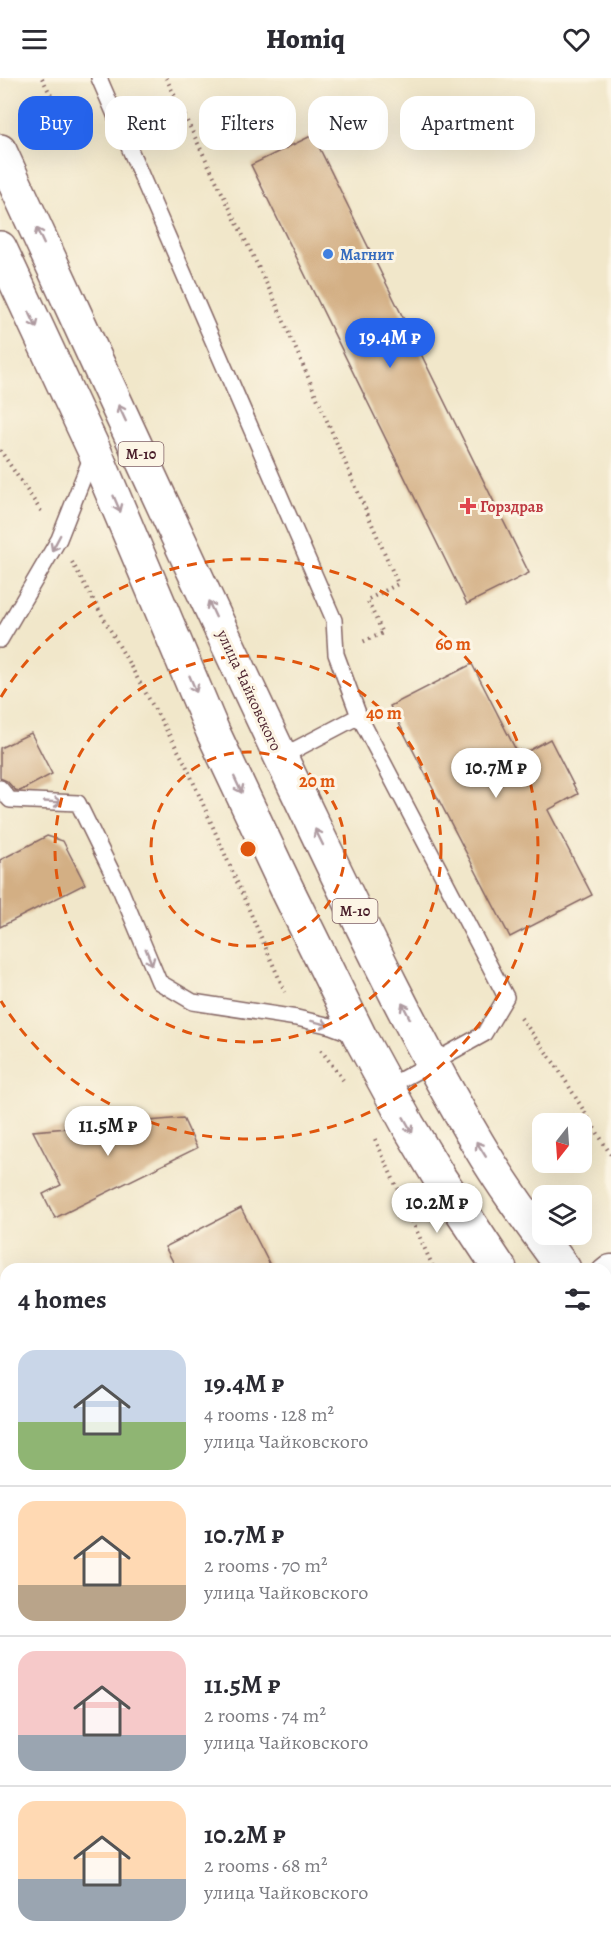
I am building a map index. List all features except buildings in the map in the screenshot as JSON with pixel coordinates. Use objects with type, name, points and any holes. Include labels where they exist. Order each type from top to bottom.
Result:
[{"type":"main road","name":"улица Чайковского","points":[[0,151],[366,935],[479,1146],[560,1263]]},
{"type":"main road","name":"М-10","points":[[0,248],[94,450],[213,732],[287,889],[388,1087],[439,1177],[496,1263]]},
{"type":"main road","points":[[439,1177],[479,1263]]},
{"type":"lane","points":[[99,78],[334,620],[336,654],[359,716],[506,997],[484,1034],[388,1087]]},
{"type":"lane","points":[[0,640],[59,538],[94,450]]},
{"type":"lane","points":[[281,757],[359,716]]},
{"type":"lane","points":[[0,788],[10,800],[78,803],[121,891],[159,982],[193,1002],[297,1018],[360,1036]]},
{"type":"path","points":[[42,78],[51,96]]},
{"type":"path","points":[[166,78],[275,301],[398,584],[367,600],[383,633],[336,654]]},
{"type":"path","points":[[0,450],[59,538],[185,763],[297,1018],[349,1087]]},
{"type":"path","points":[[506,997],[556,1067],[611,1155]]},
{"type":"path","points":[[370,1128],[431,1263]]},
{"type":"place","name":"Магнит","points":[[328,254]]},
{"type":"place","name":"Горздрав","points":[[468,506]]}]
